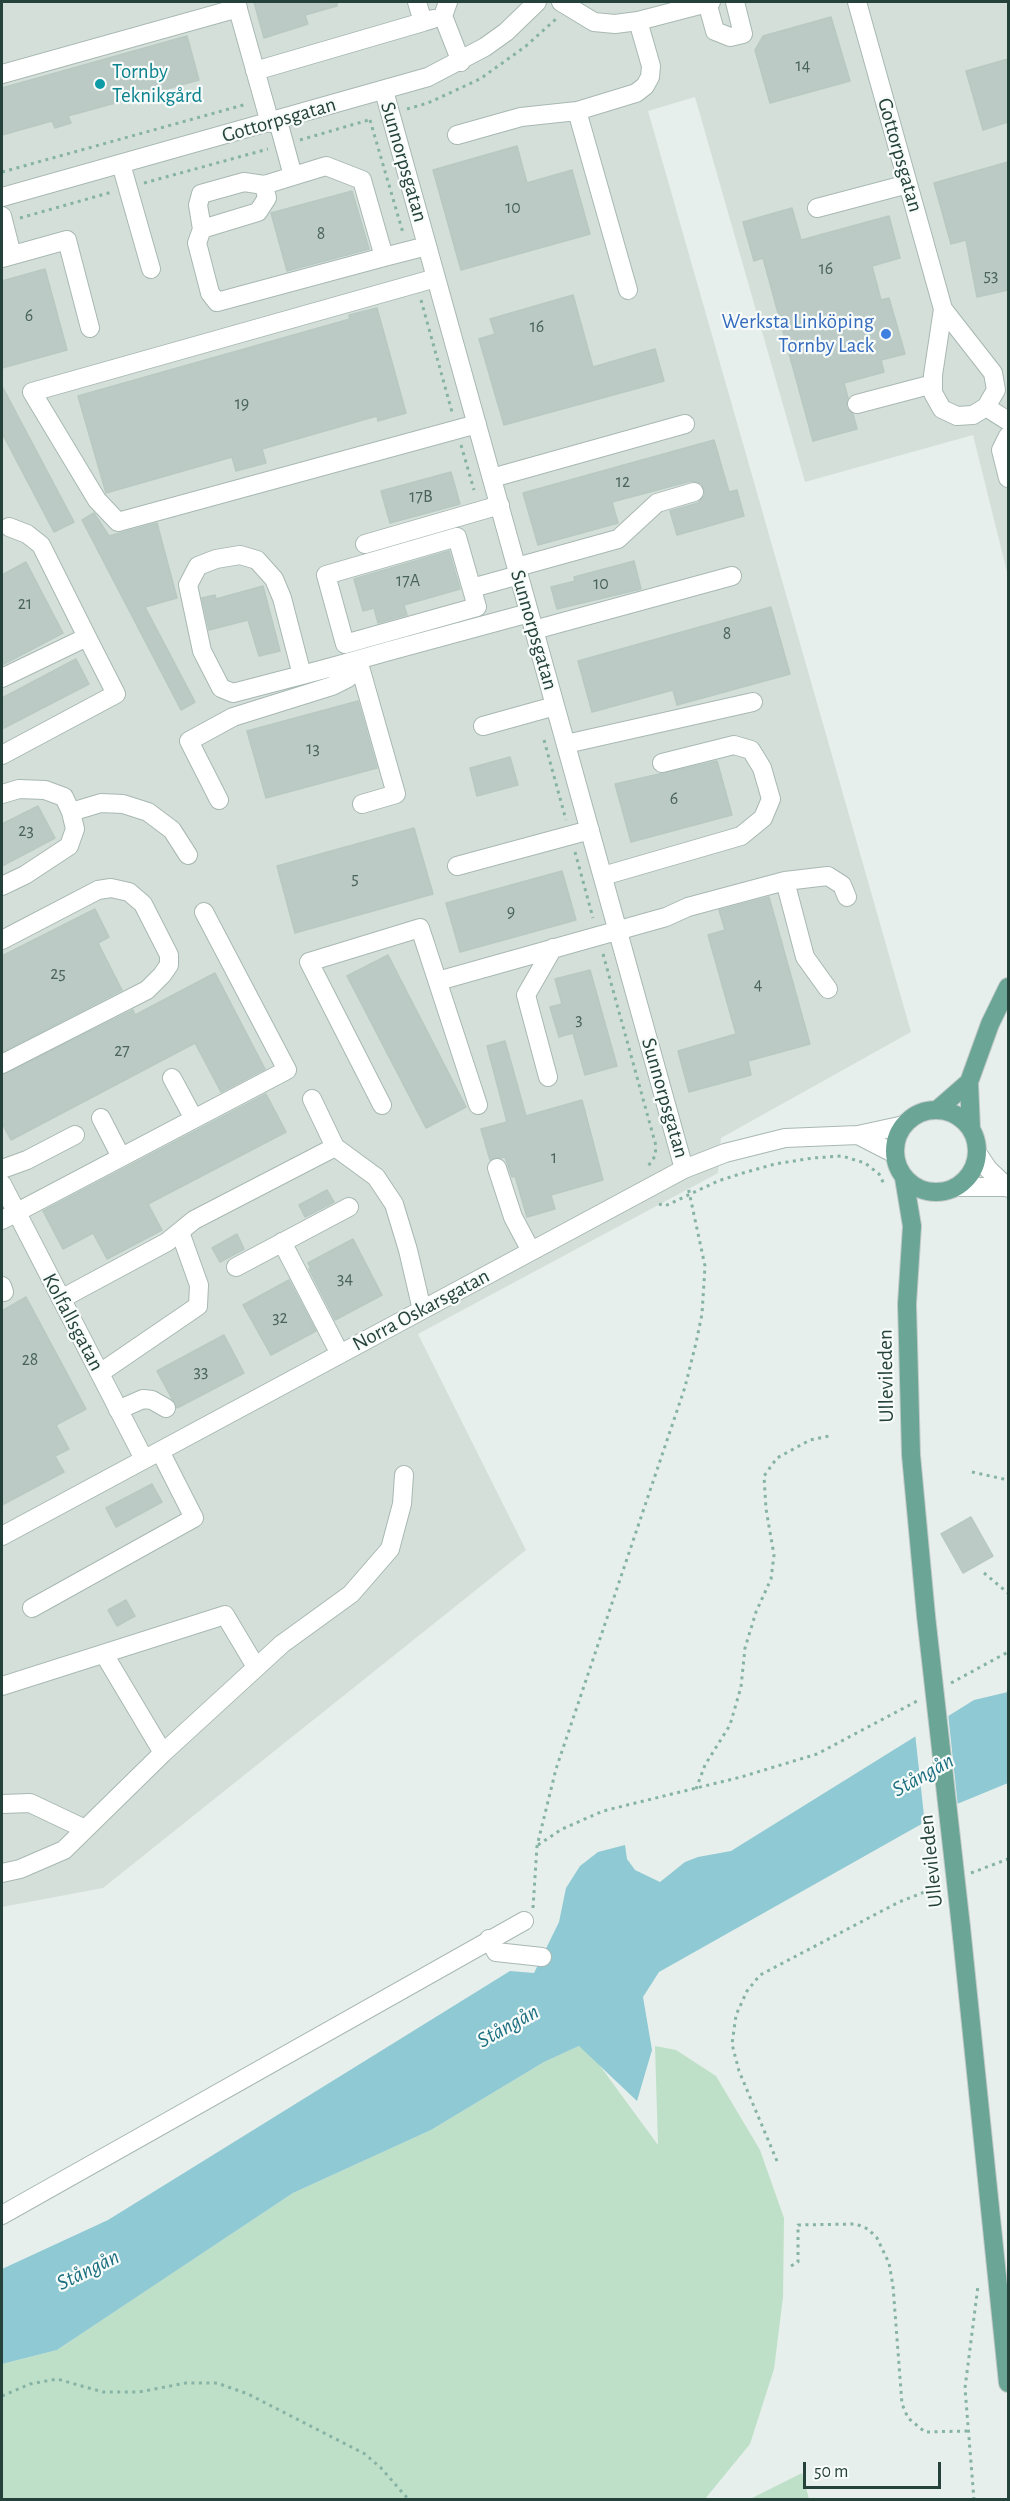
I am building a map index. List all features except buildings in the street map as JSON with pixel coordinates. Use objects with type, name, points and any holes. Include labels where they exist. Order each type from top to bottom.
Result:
[{"type":"main road","points":[[969,1082],[937,1110],[919,1114],[904,1125],[897,1139],[895,1154],[904,1178],[920,1189],[938,1193],[957,1187],[969,1176],[978,1154],[971,1129],[969,1082],[990,1024],[1008,987]]},
{"type":"main road","points":[[937,1110],[960,1118],[971,1129]]},
{"type":"main road","name":"Ullevileden","points":[[904,1178],[912,1226],[907,1304],[908,1401],[926,1616],[1008,2383]]},
{"type":"main road","points":[[912,1226],[938,1193]]},
{"type":"street","points":[[417,2],[423,22]]},
{"type":"street","name":"Gottorpsgatan","points":[[2,197],[428,77],[461,62],[506,32],[537,2]]},
{"type":"street","points":[[561,2],[594,22],[615,24],[638,21],[709,2],[715,31],[730,38],[743,34],[735,2]]},
{"type":"street","name":"Gottorpsgatan","points":[[857,2],[943,309],[993,373],[996,390],[986,407]]},
{"type":"street","points":[[2,74],[237,5],[263,99],[274,122],[293,176]]},
{"type":"street","points":[[255,71],[423,22],[446,9],[461,62]]},
{"type":"street","points":[[457,135],[521,117],[577,111],[636,93],[645,86],[650,78],[651,66],[638,21]]},
{"type":"street","name":"Sunnorpsgatan","points":[[384,91],[684,1169]]},
{"type":"street","points":[[577,111],[628,290]]},
{"type":"street","points":[[121,164],[151,270]]},
{"type":"street","points":[[384,257],[362,180],[326,166],[264,184],[244,182],[201,194],[198,205],[202,229],[197,243],[210,293],[217,302],[428,246]]},
{"type":"street","points":[[202,229],[258,212],[267,198],[264,184]]},
{"type":"street","points":[[817,208],[908,184]]},
{"type":"street","points":[[2,216],[7,257],[67,240],[90,328]]},
{"type":"street","points":[[436,278],[32,392],[97,500],[118,522],[477,424]]},
{"type":"street","name":"Gottorpsgatan","points":[[933,384],[943,309]]},
{"type":"street","points":[[857,404],[933,384],[933,393],[942,409],[957,416],[973,415],[986,407],[1008,421]]},
{"type":"street","points":[[492,478],[685,424]]},
{"type":"street","points":[[1008,436],[1001,450],[1008,478]]},
{"type":"street","points":[[472,588],[618,539],[657,503],[694,492]]},
{"type":"street","points":[[365,544],[500,505]]},
{"type":"street","points":[[2,754],[116,694],[41,545],[27,534],[9,526]]},
{"type":"street","points":[[457,537],[472,588],[477,607],[345,644],[326,575],[457,537]]},
{"type":"street","points":[[302,675],[282,598],[274,579],[257,560],[240,555],[216,559],[198,566],[188,585],[202,651],[220,688],[233,693],[302,675],[358,660],[732,576]]},
{"type":"street","points":[[2,678],[87,638]]},
{"type":"street","points":[[219,800],[189,741],[233,717],[332,686],[348,678],[358,660]]},
{"type":"street","points":[[358,660],[396,794],[362,804]]},
{"type":"street","points":[[566,744],[753,702]]},
{"type":"street","points":[[483,726],[555,706]]},
{"type":"street","points":[[603,876],[741,836],[763,818],[771,799],[762,768],[751,750],[734,745],[726,746],[662,763]]},
{"type":"street","points":[[2,794],[19,789],[45,790],[64,797],[71,812],[75,830],[69,846],[25,875],[2,886]]},
{"type":"street","points":[[71,812],[101,803],[123,804],[148,812],[172,830],[188,855]]},
{"type":"street","points":[[457,866],[590,830]]},
{"type":"street","points":[[438,981],[666,917],[688,907],[784,880],[828,876],[842,885],[847,897]]},
{"type":"street","points":[[784,880],[806,957],[828,989]]},
{"type":"street","points":[[2,940],[99,890],[111,888],[129,892],[144,904],[168,955],[169,964],[147,990],[2,1064]]},
{"type":"street","points":[[9,1216],[287,1070],[204,912]]},
{"type":"street","points":[[382,1105],[309,962],[420,928],[478,1105]]},
{"type":"street","points":[[548,1077],[526,996],[553,948]]},
{"type":"street","points":[[172,1078],[194,1119]]},
{"type":"street","points":[[312,1099],[335,1147],[376,1177],[394,1204],[422,1310]]},
{"type":"street","points":[[101,1118],[121,1157]]},
{"type":"street","name":"Norra Oskarsgatan","points":[[2,1536],[684,1169],[725,1153],[785,1138],[858,1135],[904,1125]]},
{"type":"street","name":"Norra Oskarsgatan","points":[[858,1135],[895,1154]]},
{"type":"street","points":[[2,1169],[75,1136]]},
{"type":"street","points":[[61,1299],[168,1242],[194,1220],[335,1147]]},
{"type":"street","points":[[978,1154],[988,1169],[1008,1187]]},
{"type":"street","points":[[497,1168],[513,1217],[531,1251]]},
{"type":"street","name":"Kolfallsgatan","points":[[2,1184],[9,1216],[61,1299],[118,1410],[152,1455],[194,1518],[32,1608]]},
{"type":"street","points":[[957,1187],[1008,1187]]},
{"type":"street","points":[[236,1267],[349,1207]]},
{"type":"street","points":[[100,1373],[198,1306],[199,1285],[180,1232]]},
{"type":"street","points":[[282,1242],[340,1354]]},
{"type":"street","points":[[118,1410],[143,1399],[152,1400],[166,1408]]},
{"type":"street","points":[[2,1873],[20,1869],[64,1850],[163,1753],[256,1667],[282,1644],[351,1594],[390,1549],[402,1504],[404,1475]]},
{"type":"street","points":[[2,1686],[225,1615],[256,1667]]},
{"type":"street","points":[[104,1654],[163,1753]]},
{"type":"street","points":[[2,1804],[30,1803],[85,1829]]},
{"type":"street","points":[[2,2215],[524,1921]]},
{"type":"street","points":[[489,1939],[496,1952],[542,1958]]},
{"type":"path","points":[[2,172],[263,99]]},
{"type":"path","points":[[370,120],[408,251]]},
{"type":"path","points":[[417,284],[480,511]]},
{"type":"path","points":[[536,710],[656,1146],[655,1156],[645,1172],[648,1188]]},
{"type":"path","points":[[690,1194],[718,1181],[775,1164],[842,1156],[865,1163],[879,1174],[888,1190]]},
{"type":"path","points":[[684,1169],[705,1266],[702,1314],[696,1343],[685,1387],[556,1769],[537,1846],[562,1829],[603,1811],[777,1768],[817,1754],[925,1697]]},
{"type":"path","points":[[696,1789],[705,1765],[730,1725],[741,1687],[746,1648],[756,1612],[771,1579],[774,1556],[766,1509],[764,1476],[777,1458],[810,1440],[829,1436]]},
{"type":"path","points":[[972,1472],[1008,1480]]},
{"type":"path","points":[[984,1573],[1008,1593]]},
{"type":"path","points":[[946,1686],[1008,1652]]},
{"type":"path","points":[[965,1876],[1008,1859]]},
{"type":"path","points":[[777,2161],[739,2071],[732,2044],[736,2015],[747,1991],[760,1975],[899,1902],[943,1884]]},
{"type":"path","points":[[791,2266],[798,2262],[798,2225],[846,2223],[868,2229],[878,2238],[890,2263],[899,2386],[902,2404],[908,2418],[925,2432],[967,2432]]},
{"type":"path","points":[[974,2499],[965,2388],[978,2281]]},
{"type":"path","points":[[2,2396],[30,2384],[57,2379],[103,2392],[139,2392],[186,2383],[217,2383],[248,2394],[365,2454],[409,2499]]},
{"type":"shaded area","points":[[2,2],[1008,2],[1008,576],[973,435],[805,482],[695,97],[648,111],[911,1032],[721,1138],[718,1173],[418,1334],[526,1550],[103,1888],[2,1907]]},
{"type":"green space","points":[[579,2046],[595,2059],[658,2145],[655,2046],[676,2050],[716,2076],[760,2150],[784,2218],[783,2297],[774,2369],[750,2444],[705,2499],[2,2500],[2,2364],[57,2350],[293,2193],[431,2130],[544,2062]]},
{"type":"green space","points":[[802,2473],[809,2499],[750,2499]]},
{"type":"water","name":"Stångån","points":[[1008,1692],[1008,1783],[957,1804],[659,1972],[643,1997],[652,2050],[637,2101],[579,2046],[544,2062],[431,2130],[293,2193],[57,2350],[2,2364],[2,2269],[108,2220],[510,1971],[534,1973],[559,1922],[566,1888],[580,1866],[598,1852],[625,1845],[627,1859],[635,1870],[660,1882],[685,1862],[698,1857],[731,1851],[974,1700]]},
{"type":"pier","points":[[948,1713],[958,1807],[925,1825],[915,1733]]},
{"type":"place","name":"Tornby Teknikgård","points":[[100,84]]},
{"type":"place","name":"Werksta Linköping Tornby Lack","points":[[886,334]]}]
